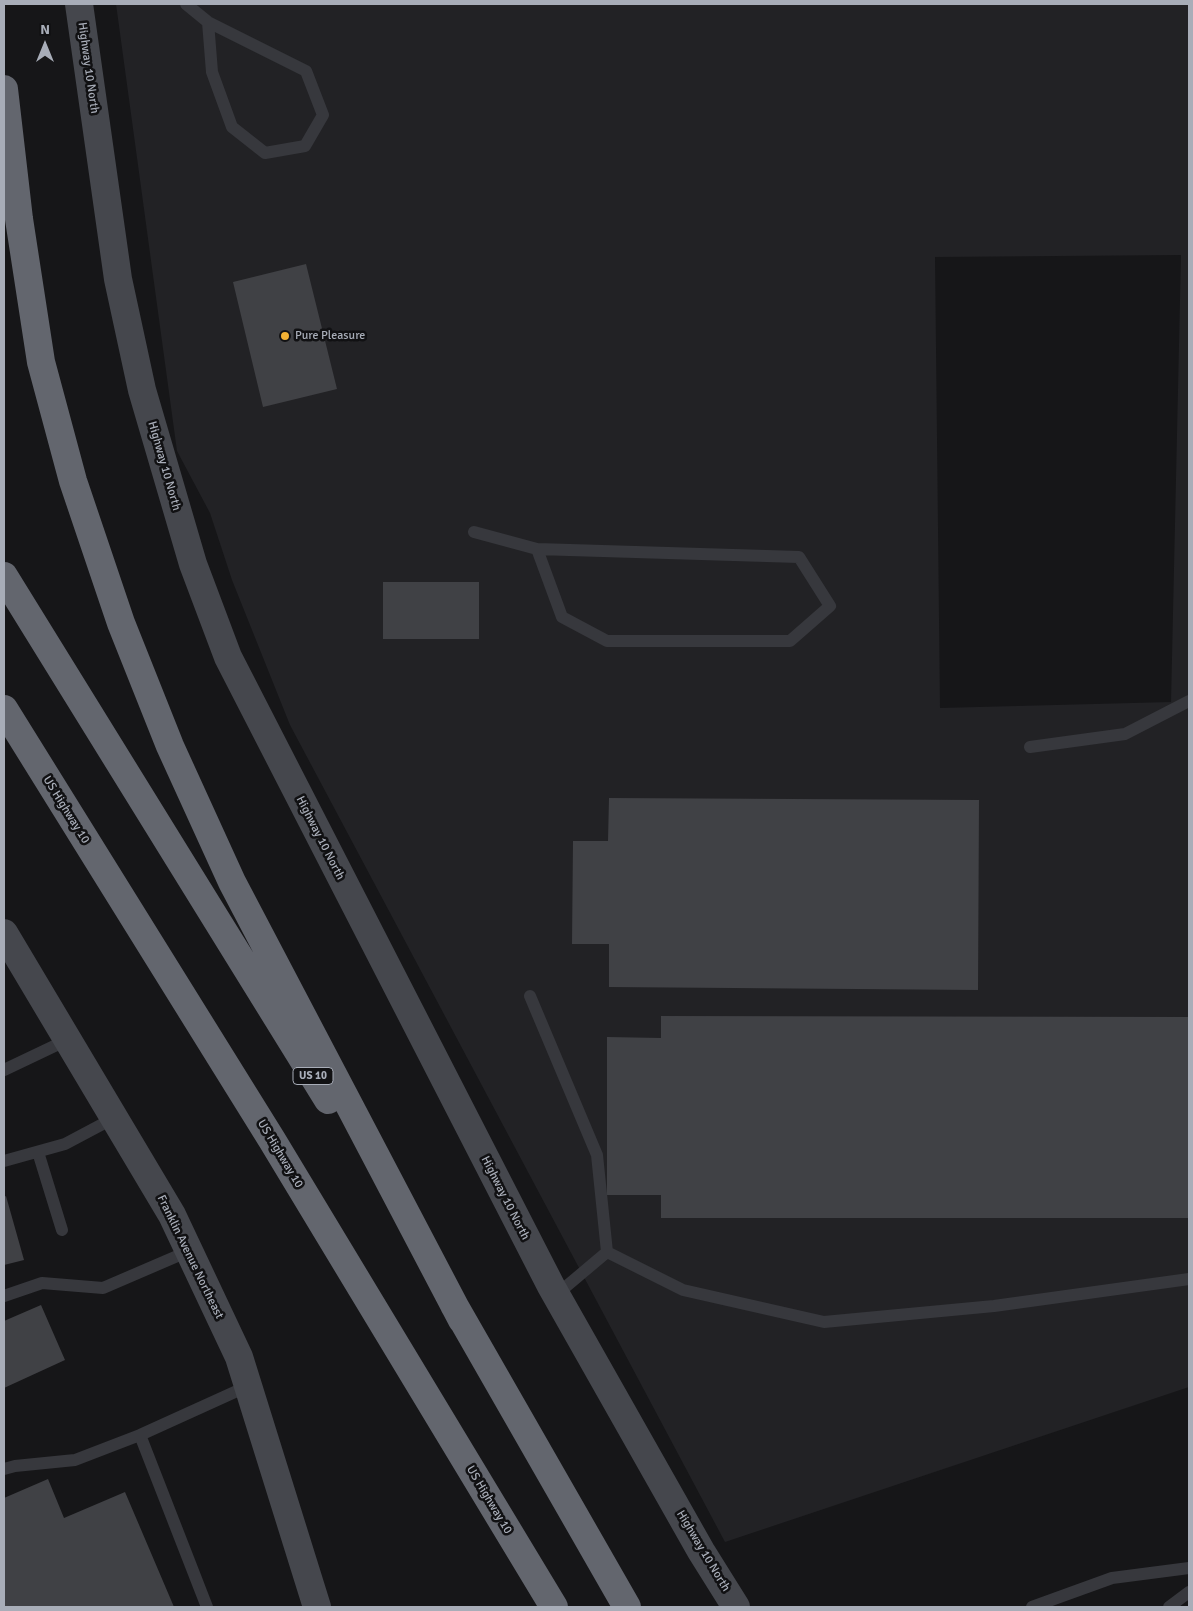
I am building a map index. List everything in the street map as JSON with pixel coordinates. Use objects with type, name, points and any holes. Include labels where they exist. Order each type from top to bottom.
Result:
[{"type":"highway","points":[[4,89],[20,219],[42,362],[73,481],[121,624],[170,746],[232,882],[462,1320]]},
{"type":"highway","name":"US 10","points":[[4,576],[174,848],[462,1320],[627,1607]]},
{"type":"highway","name":"US Highway 10","points":[[4,709],[272,1140],[552,1604]]},
{"type":"street","name":"Highway 10 North","points":[[79,4],[118,279],[142,390],[192,564],[228,657],[556,1295],[701,1551],[736,1607]]},
{"type":"street","name":"Franklin Avenue Northeast","points":[[4,933],[172,1216],[240,1357],[317,1607]]},
{"type":"lane","points":[[186,4],[208,22],[306,71],[323,115],[305,146],[265,153],[232,127],[212,72],[208,22]]},
{"type":"lane","points":[[474,532],[537,549],[799,557],[830,606],[790,641],[607,641],[562,617],[537,549]]},
{"type":"lane","points":[[1030,747],[1125,734],[1189,701]]},
{"type":"lane","points":[[530,996],[597,1155],[607,1252]]},
{"type":"lane","points":[[4,1070],[67,1040]]},
{"type":"lane","points":[[4,1161],[65,1144],[114,1118]]},
{"type":"lane","points":[[38,1152],[62,1230]]},
{"type":"lane","points":[[4,1296],[42,1283],[103,1288],[189,1250]]},
{"type":"lane","points":[[556,1295],[607,1252]]},
{"type":"lane","points":[[607,1252],[683,1290],[824,1322],[994,1306],[1189,1279]]},
{"type":"lane","points":[[4,1469],[15,1466],[75,1460],[140,1435],[248,1386]]},
{"type":"lane","points":[[140,1435],[208,1607]]},
{"type":"lane","points":[[1032,1607],[1112,1578],[1189,1568]]},
{"type":"lane","points":[[1169,1607],[1189,1592]]},
{"type":"shaded area","points":[[116,4],[1189,4],[1189,1387],[725,1542],[290,725],[232,580],[210,513],[177,451]],"holes":[[[1181,255],[1171,702],[940,708],[935,257]]]},
{"type":"building","name":"Pure Pleasure","points":[[306,264],[337,389],[263,407],[233,282]]},
{"type":"building","points":[[383,582],[479,582],[479,639],[383,639]]},
{"type":"building","points":[[609,798],[979,800],[978,990],[609,987],[609,944],[572,944],[573,841],[608,841]]},
{"type":"building","points":[[661,1016],[1189,1017],[1189,1218],[661,1218],[661,1195],[607,1195],[607,1037],[661,1038]]},
{"type":"building","points":[[6,1196],[24,1260],[4,1265],[4,1197]]},
{"type":"building","points":[[41,1305],[65,1360],[4,1388],[4,1321]]},
{"type":"building","points":[[48,1479],[64,1518],[125,1492],[174,1607],[4,1607],[4,1498]]},
{"type":"place","name":"Pure Pleasure","points":[[285,336]]}]
